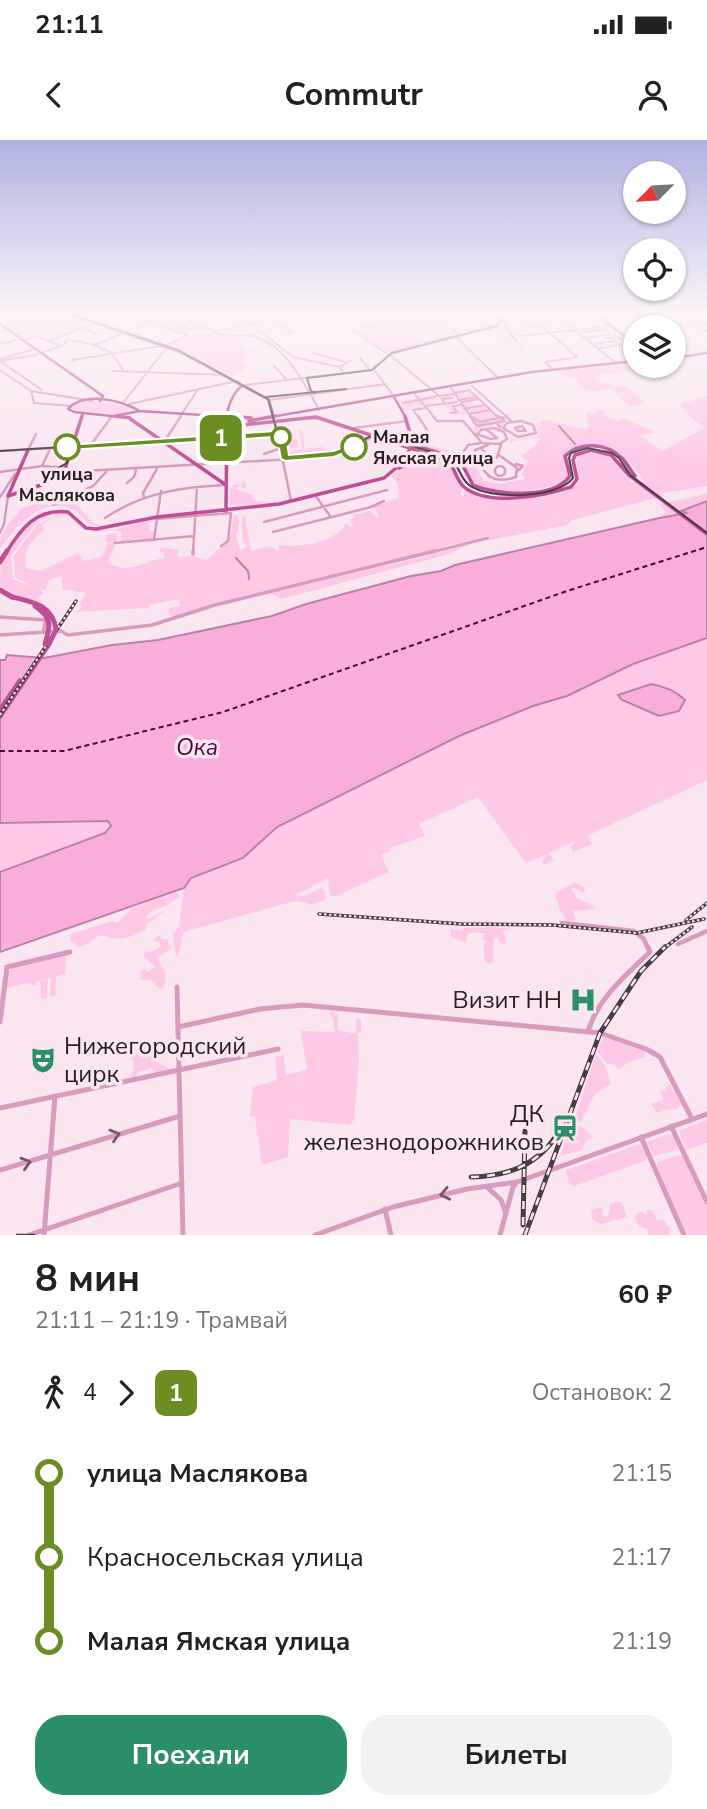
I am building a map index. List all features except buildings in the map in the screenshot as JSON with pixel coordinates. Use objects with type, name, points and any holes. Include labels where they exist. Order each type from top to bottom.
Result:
[{"type":"main road","points":[[58,364],[103,397],[95,401]]},
{"type":"main road","points":[[59,364],[121,403]]},
{"type":"main road","points":[[200,364],[225,375]]},
{"type":"main road","points":[[203,364],[270,399],[276,421]]},
{"type":"main road","points":[[257,424],[249,421],[275,414],[415,395],[552,369],[603,364]]},
{"type":"main road","points":[[394,398],[538,372],[608,364]]},
{"type":"main road","points":[[226,510],[229,404],[244,385]]},
{"type":"main road","points":[[394,398],[408,420],[412,439],[410,449],[394,471]]},
{"type":"main road","points":[[144,411],[121,403],[95,401],[73,402],[70,411],[129,416],[226,485]]},
{"type":"main road","points":[[129,416],[130,405]]},
{"type":"main road","points":[[228,417],[238,425],[257,424],[299,418],[319,410]]},
{"type":"main road","points":[[319,410],[324,419]]},
{"type":"main road","points":[[129,416],[134,412],[144,411],[262,417]]},
{"type":"main road","points":[[304,411],[452,463],[461,484],[468,489],[508,497],[532,496],[572,486],[577,479],[574,457],[584,451],[600,451],[611,455],[636,479],[707,532]]},
{"type":"main road","points":[[0,498],[47,483],[65,468],[83,413]]},
{"type":"main road","points":[[299,418],[324,419]]},
{"type":"main road","points":[[373,435],[449,455],[463,466],[473,485],[494,491],[524,492],[565,483],[570,477],[565,456],[571,450],[582,446],[615,452],[636,479]]},
{"type":"main road","points":[[8,496],[15,474],[28,450]]},
{"type":"main road","points":[[0,555],[19,528],[47,509],[72,510],[86,524],[96,527],[157,517],[233,511],[291,501],[379,479],[426,457],[452,463]]},
{"type":"main road","points":[[0,562],[20,530],[47,511],[68,512],[90,529],[157,517]]},
{"type":"main road","points":[[0,593],[44,611],[49,618],[51,630],[45,644],[0,710]]},
{"type":"main road","points":[[0,716],[56,630],[54,618],[48,609],[10,599]]},
{"type":"street","points":[[4,364],[38,390]]},
{"type":"street","points":[[117,364],[123,370]]},
{"type":"street","points":[[121,403],[153,364]]},
{"type":"street","points":[[288,364],[303,378],[319,410]]},
{"type":"street","points":[[326,364],[340,367]]},
{"type":"street","points":[[340,367],[343,364]]},
{"type":"street","points":[[367,364],[377,370],[394,398]]},
{"type":"street","points":[[244,385],[372,369],[378,364]]},
{"type":"street","points":[[399,364],[439,396],[473,388],[484,397],[505,421],[482,426],[476,434]]},
{"type":"street","points":[[484,364],[498,379]]},
{"type":"street","points":[[547,364],[552,369]]},
{"type":"street","points":[[274,366],[287,380]]},
{"type":"street","points":[[340,367],[343,373]]},
{"type":"street","points":[[113,372],[123,370],[190,375],[218,374]]},
{"type":"street","points":[[0,371],[31,391],[45,391],[73,402]]},
{"type":"street","points":[[130,405],[235,381]]},
{"type":"street","points":[[270,399],[386,384]]},
{"type":"street","points":[[450,388],[470,416],[496,435],[496,438],[476,434]]},
{"type":"street","points":[[164,442],[166,435],[198,390]]},
{"type":"street","points":[[469,390],[502,418],[528,423],[537,431],[526,437],[508,434],[502,428],[482,426]]},
{"type":"street","points":[[31,391],[34,403],[62,405],[73,402]]},
{"type":"street","points":[[403,403],[438,397],[433,391]]},
{"type":"street","points":[[415,395],[430,416],[437,421],[463,421],[482,443]]},
{"type":"street","points":[[429,433],[413,410],[484,397]]},
{"type":"street","points":[[444,404],[442,399],[452,398]]},
{"type":"street","points":[[450,413],[457,412],[453,406],[460,402]]},
{"type":"street","points":[[464,409],[485,405]]},
{"type":"street","points":[[470,416],[490,410]]},
{"type":"street","points":[[90,446],[113,416]]},
{"type":"street","points":[[354,428],[430,416]]},
{"type":"street","points":[[276,421],[291,501]]},
{"type":"street","points":[[502,428],[511,421]]},
{"type":"street","points":[[482,426],[522,426],[526,430],[508,434]]},
{"type":"street","points":[[515,428],[518,431]]},
{"type":"street","points":[[183,440],[212,432]]},
{"type":"street","points":[[28,450],[36,434]]},
{"type":"street","points":[[0,452],[280,434]]},
{"type":"street","points":[[482,467],[491,461],[508,434]]},
{"type":"street","points":[[158,437],[166,435]]},
{"type":"street","points":[[0,472],[42,467],[106,472],[284,461],[343,454],[373,435]]},
{"type":"street","points":[[412,439],[419,441]]},
{"type":"street","points":[[494,453],[482,456],[475,453],[475,450],[494,453],[512,464],[519,470],[514,478],[500,481],[486,475],[482,467],[463,453],[471,444],[502,443]]},
{"type":"street","points":[[482,449],[489,444]]},
{"type":"street","points":[[264,454],[281,445]]},
{"type":"street","points":[[42,467],[50,449]]},
{"type":"street","points":[[473,460],[491,461],[497,467],[504,468]]},
{"type":"street","points":[[497,467],[494,471],[499,474],[507,472],[504,468],[507,461]]},
{"type":"street","points":[[144,497],[143,493],[157,468]]},
{"type":"street","points":[[127,483],[134,477],[136,470]]},
{"type":"street","points":[[53,505],[87,490],[106,472]]},
{"type":"street","points":[[0,498],[15,474]]},
{"type":"street","points":[[105,518],[119,507],[161,491],[226,485]]},
{"type":"street","points":[[193,554],[197,487]]},
{"type":"street","points":[[264,522],[387,490]]},
{"type":"street","points":[[154,540],[161,491]]},
{"type":"street","points":[[315,495],[331,517]]},
{"type":"street","points":[[0,533],[5,527],[3,503],[8,496]]},
{"type":"street","points":[[273,532],[383,501]]},
{"type":"street","points":[[196,514],[233,511],[228,541],[221,546]]},
{"type":"street","points":[[115,543],[194,536]]},
{"type":"street","points":[[0,635],[61,631],[68,635],[152,625],[223,603],[488,538]]},
{"type":"street","points":[[0,617],[46,620],[43,632]]},
{"type":"street","points":[[562,923],[634,931],[649,946],[650,952],[600,1005],[589,1023],[588,1032]]},
{"type":"street","points":[[678,944],[707,931]]},
{"type":"street","points":[[0,1022],[2,987],[7,967],[70,952]]},
{"type":"street","points":[[177,987],[183,1235]]},
{"type":"street","points":[[178,1027],[260,1009],[303,1005],[588,1032],[625,1041],[660,1057],[692,1119]]},
{"type":"street","points":[[0,1108],[278,1049]]},
{"type":"street","points":[[45,1232],[55,1096]]},
{"type":"street","points":[[315,1235],[385,1209],[485,1186],[517,1182],[707,1114]]},
{"type":"street","points":[[0,1170],[180,1116]]},
{"type":"street","points":[[671,1126],[707,1202]]},
{"type":"street","points":[[641,1136],[684,1235]]},
{"type":"street","points":[[500,1235],[517,1182]]},
{"type":"street","points":[[29,1235],[45,1232],[182,1183]]},
{"type":"street","points":[[485,1186],[501,1200],[506,1219]]},
{"type":"street","points":[[385,1209],[391,1235]]},
{"type":"shaded area","points":[[208,364],[249,366],[232,376]]},
{"type":"shaded area","points":[[623,364],[623,371],[594,376],[600,381],[596,382],[628,387],[645,404],[629,406],[612,389],[581,392],[586,391],[578,385],[580,379],[560,375],[565,373],[556,371]]},
{"type":"shaded area","points":[[469,387],[456,390],[469,391],[475,397],[462,400],[475,400],[474,403],[490,407],[497,416],[497,419],[482,425],[505,418],[508,421],[501,426],[502,430],[493,427],[500,428],[497,424],[479,429],[475,434],[470,428],[476,427],[470,419],[475,417],[467,410],[464,410],[467,415],[455,415],[443,406],[432,406],[448,402],[463,412],[458,405],[461,403],[459,396],[431,401],[432,404],[422,404],[423,407],[412,407],[412,410],[404,411],[398,405],[404,406],[397,402],[430,394],[420,398],[453,393],[437,393]]},
{"type":"shaded area","points":[[707,396],[707,486],[662,493],[664,496],[572,520],[567,525],[474,543],[445,555],[281,599],[271,593],[469,543],[447,546],[444,549],[176,616],[169,615],[169,608],[180,606],[179,599],[149,605],[149,608],[73,612],[81,609],[80,603],[86,593],[62,589],[62,576],[48,580],[46,590],[37,589],[44,592],[38,598],[42,602],[13,595],[0,586],[0,570],[10,545],[17,536],[43,516],[54,513],[68,514],[89,530],[83,529],[70,516],[48,520],[43,525],[44,530],[29,546],[26,568],[41,571],[78,553],[83,561],[102,557],[107,545],[106,535],[116,533],[118,537],[108,562],[115,566],[129,568],[164,558],[164,552],[159,552],[161,547],[178,550],[178,557],[193,556],[206,560],[229,541],[234,515],[239,515],[236,535],[240,550],[247,547],[242,533],[242,516],[245,516],[251,551],[270,546],[278,552],[279,545],[317,543],[334,535],[346,523],[350,527],[354,526],[350,521],[355,516],[353,513],[370,511],[377,518],[379,515],[373,506],[399,498],[398,483],[391,476],[418,461],[449,463],[463,488],[460,494],[463,497],[466,490],[491,496],[524,498],[556,494],[579,482],[576,457],[593,452],[613,461],[631,478],[629,482],[645,482],[630,462],[618,453],[604,447],[587,446],[566,452],[564,458],[568,476],[561,482],[537,490],[493,489],[472,481],[465,465],[453,456],[367,429],[460,454],[472,461],[484,481],[500,484],[525,479],[521,474],[525,463],[529,463],[521,456],[540,439],[537,437],[508,442],[511,439],[508,436],[515,440],[539,436],[536,422],[541,440],[540,422],[548,420],[586,429],[586,412],[594,413],[598,409],[605,412],[602,415],[619,421],[622,418],[656,432],[639,436],[663,451],[704,428],[687,414],[689,413],[681,404]],"holes":[[[53,514],[55,516],[38,524],[14,555],[15,577],[34,588],[13,579],[11,556],[37,522]]]},
{"type":"shaded area","points":[[76,402],[131,407],[126,413],[120,414],[70,410]]},
{"type":"shaded area","points":[[291,429],[294,437],[286,440],[297,439],[299,447],[290,448],[287,442],[289,452],[302,449],[299,430],[302,430],[305,449],[322,447],[331,451],[350,444],[355,445],[335,453],[285,455],[282,431]]},
{"type":"shaded area","points":[[243,481],[247,485],[245,489],[241,488],[242,485],[234,489],[254,495],[252,497],[256,501],[282,501],[272,504],[230,505],[229,487],[233,489],[232,485],[241,484]]},
{"type":"shaded area","points":[[707,494],[707,501],[682,511],[687,513],[655,519],[666,512],[659,504]]},
{"type":"shaded area","points":[[70,497],[77,499],[78,507],[93,523],[100,525],[155,513],[96,526],[74,510],[51,506],[31,515],[0,549],[4,531],[21,508],[41,503],[50,506]]},
{"type":"shaded area","points":[[147,521],[155,522],[150,523],[149,531],[155,531],[153,539],[121,541],[121,532],[113,530]]},
{"type":"shaded area","points":[[707,638],[707,780],[587,836],[593,844],[573,852],[571,847],[575,841],[549,853],[554,860],[544,865],[542,861],[548,854],[526,863],[478,797],[421,823],[419,825],[425,836],[390,848],[391,851],[381,855],[389,872],[334,897],[330,895],[328,878],[296,895],[304,896],[321,888],[325,890],[325,900],[312,904],[295,901],[183,932],[176,958],[173,934],[179,926],[184,888],[191,879],[243,858],[277,827],[459,736],[533,706],[567,696],[633,664]],"holes":[[[652,684],[666,687],[681,696],[679,711],[660,716],[618,695]]]},
{"type":"shaded area","points":[[108,821],[111,826],[105,833],[0,872],[0,823]]},
{"type":"shaded area","points":[[575,882],[585,888],[584,893],[575,888],[571,889],[577,898],[594,906],[593,909],[573,911],[576,920],[567,921],[560,911],[555,893]]},
{"type":"shaded area","points":[[178,892],[179,897],[145,917],[148,919],[168,909],[135,935],[118,939],[102,935],[78,947],[70,940],[71,934],[112,921],[117,923],[131,909]]},
{"type":"shaded area","points":[[464,928],[513,929],[502,931],[506,937],[505,944],[494,938],[493,962],[489,964],[485,960],[483,945],[486,942],[482,938],[485,933],[468,933],[466,943],[451,937],[451,929],[462,931]]},
{"type":"shaded area","points":[[159,935],[162,939],[169,939],[168,944],[172,948],[157,958],[166,974],[164,988],[160,989],[150,980],[141,980],[140,972],[144,969],[148,972],[155,967],[143,956],[145,952],[152,952],[161,946],[153,940]]},
{"type":"shaded area","points":[[66,955],[65,974],[56,977],[55,996],[50,997],[51,978],[48,979],[47,998],[41,999],[40,982],[46,979],[36,982],[36,986],[28,983],[6,988],[7,974],[12,968]]},
{"type":"shaded area","points":[[332,1011],[338,1015],[338,1030],[356,1034],[356,1018],[361,1020],[354,1120],[350,1125],[290,1119],[288,1157],[262,1165],[255,1116],[250,1117],[253,1087],[277,1080],[275,1057],[284,1055],[286,1075],[307,1070],[301,1031],[335,1032],[333,1018],[329,1014]]},
{"type":"shaded area","points":[[603,1037],[644,1051],[645,1057],[628,1062],[618,1070],[615,1065],[606,1063],[597,1051]]},
{"type":"shaded area","points":[[164,1041],[162,1050],[155,1060],[170,1070],[154,1073],[152,1068],[139,1072],[135,1077],[129,1076],[133,1073],[134,1061],[129,1057],[131,1053],[135,1052],[139,1044]]},
{"type":"shaded area","points":[[596,1053],[605,1066],[611,1084],[595,1094],[581,1122],[574,1121]]},
{"type":"shaded area","points":[[669,1084],[681,1104],[677,1110],[669,1109],[657,1113],[651,1104],[663,1100],[660,1089],[664,1091]]},
{"type":"shaded area","points":[[707,1120],[707,1143],[686,1150],[679,1131]]},
{"type":"shaded area","points":[[572,1124],[580,1126],[594,1137],[587,1140],[582,1150],[560,1156]]},
{"type":"shaded area","points":[[669,1134],[676,1140],[677,1150],[654,1156],[647,1142]]},
{"type":"shaded area","points":[[640,1144],[647,1156],[645,1161],[574,1186],[569,1184],[566,1170]]},
{"type":"shaded area","points":[[679,1155],[683,1157],[707,1207],[707,1235],[687,1235],[684,1232],[657,1166],[657,1162]]},
{"type":"shaded area","points":[[618,1201],[622,1203],[627,1217],[600,1224],[592,1219],[591,1211],[599,1207],[603,1209],[602,1215],[606,1217],[610,1211],[609,1204]]},
{"type":"shaded area","points":[[647,1210],[652,1210],[657,1220],[663,1220],[670,1228],[669,1235],[648,1235],[647,1229],[639,1226],[634,1217],[640,1211],[647,1215]]},
{"type":"water","name":"Ока","points":[[707,501],[707,638],[633,664],[567,696],[533,706],[459,736],[277,827],[243,858],[191,878],[184,888],[0,952],[0,872],[105,833],[111,826],[108,821],[0,823],[0,660],[5,660],[7,655],[44,658],[112,645],[158,640],[272,616],[306,604],[411,576],[441,571],[455,565],[686,513],[681,511]]},
{"type":"water","points":[[651,684],[669,689],[685,700],[679,711],[659,716],[622,700],[618,695]]},
{"type":"waterway","points":[[559,426],[575,444]]},
{"type":"waterway","points":[[236,558],[248,571],[249,579]]},
{"type":"ferry route","points":[[0,751],[64,751],[223,712],[567,591],[707,547]]},
{"type":"tram line","points":[[204,364],[268,399],[278,435]]},
{"type":"tram line","points":[[314,392],[307,378],[372,370],[379,364]]},
{"type":"tram line","points":[[314,392],[346,389]]},
{"type":"tram line","points":[[266,397],[314,392]]},
{"type":"tram line","name":"1","points":[[67,447],[275,434],[281,436],[285,459],[334,454],[354,447]]},
{"type":"tram line","points":[[0,451],[278,435]]},
{"type":"tram line","points":[[278,435],[284,459],[340,453],[369,437],[380,436],[451,458],[469,485],[479,490],[507,495],[539,493],[565,485],[573,478],[569,458],[571,453],[587,448],[612,453],[619,458],[631,476],[707,533]]},
{"type":"tram line","points":[[58,468],[67,463],[72,450],[80,447]]},
{"type":"tram line","points":[[17,1235],[34,1235]]},
{"type":"railway","points":[[0,715],[76,601]]},
{"type":"railway","points":[[686,920],[707,903]]},
{"type":"railway","points":[[319,914],[462,924],[552,925],[637,933],[704,919]]},
{"type":"railway","points":[[663,949],[692,927]]},
{"type":"railway","points":[[525,1235],[600,1033],[641,971],[663,949]]},
{"type":"railway","points":[[524,1165],[525,1131]]},
{"type":"railway","points":[[524,1165],[549,1146],[557,1135]]},
{"type":"railway","points":[[471,1177],[497,1174],[524,1165]]},
{"type":"railway","points":[[523,1225],[524,1165]]},
{"type":"place","name":"улица Маслякова","points":[[67,447]]},
{"type":"place","name":"Малая Ямская улица","points":[[354,447]]},
{"type":"place","name":"Визит НН","points":[[583,1000]]},
{"type":"place","name":"Нижегородский цирк","points":[[43,1060]]},
{"type":"place","name":"ДК железнодорожников","points":[[565,1128]]}]
